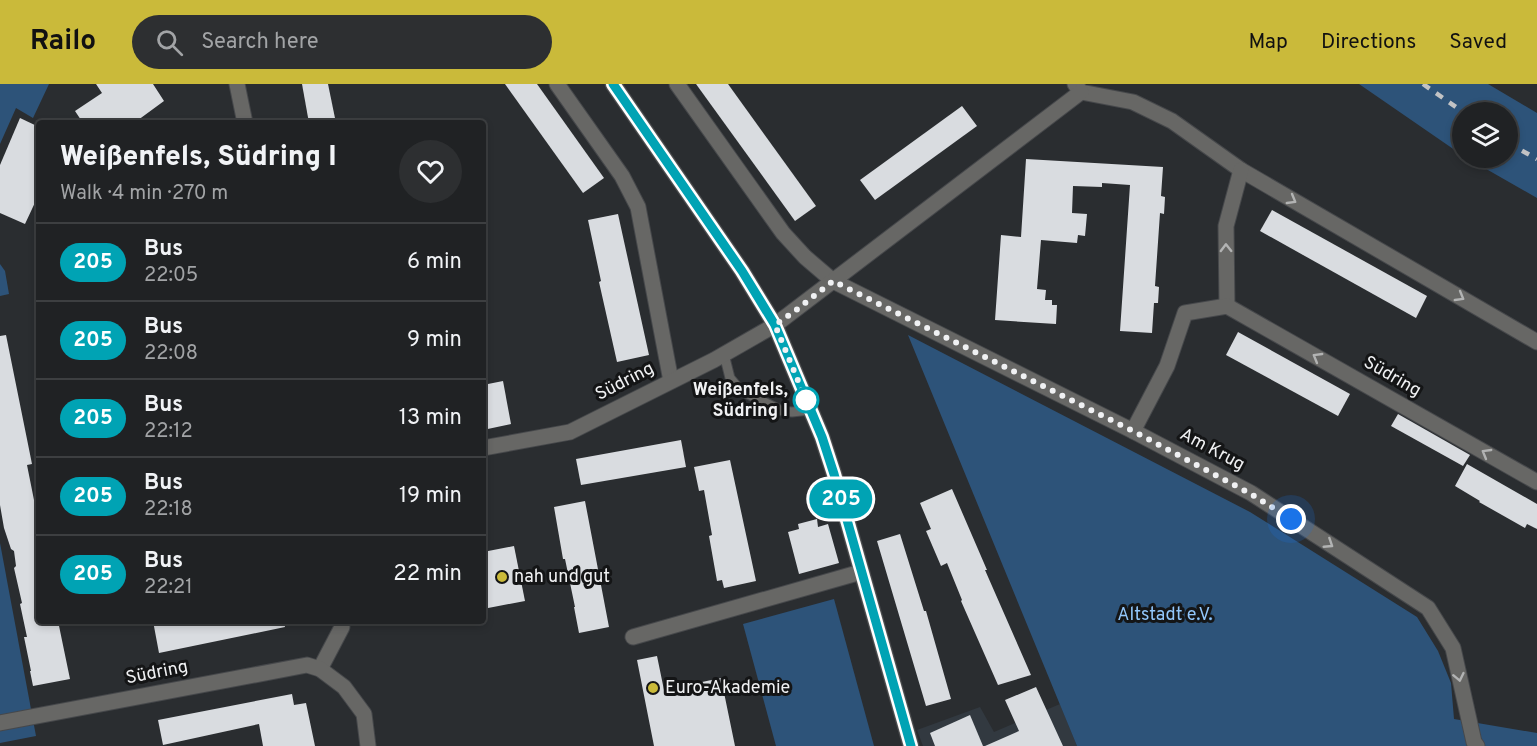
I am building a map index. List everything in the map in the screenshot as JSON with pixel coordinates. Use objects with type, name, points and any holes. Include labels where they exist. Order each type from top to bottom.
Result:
[{"type":"street","points":[[237,84],[244,120]]},
{"type":"street","points":[[557,84],[622,176],[639,207],[671,381]]},
{"type":"street","points":[[613,84],[742,271],[775,325],[822,437],[834,474],[911,746]]},
{"type":"street","points":[[677,84],[783,233],[833,281]]},
{"type":"street","name":"Südring","points":[[486,447],[570,432],[724,354],[775,325],[1078,88],[1133,102],[1172,121],[1241,170],[1537,342]]},
{"type":"street","points":[[1133,431],[1167,366],[1185,313],[1227,306],[1226,226],[1241,170]]},
{"type":"street","name":"Am Krug","points":[[833,281],[1133,431],[1251,494],[1428,608],[1453,648],[1474,742],[1477,746]]},
{"type":"street","name":"Südring","points":[[1227,306],[1537,482]]},
{"type":"street","points":[[633,637],[861,572]]},
{"type":"street","points":[[341,624],[342,627],[320,669],[344,687],[364,714],[368,746]]},
{"type":"street","name":"Südring","points":[[0,723],[307,665],[320,669]]},
{"type":"lane","points":[[724,354],[730,378],[740,390],[782,411],[810,410]]},
{"type":"shaded area","points":[[1060,704],[1077,746],[923,746],[917,730],[980,707],[994,732]]},
{"type":"green space","points":[[0,84],[49,84],[33,118],[16,108],[0,144]]},
{"type":"green space","points":[[1359,84],[1488,84],[1537,113],[1537,198],[1484,168],[1518,168],[1518,102],[1452,102],[1452,148]]},
{"type":"green space","points":[[0,264],[5,271],[9,294],[0,296]]},
{"type":"green space","name":"Altstadt e.V.","points":[[908,335],[1250,512],[1417,617],[1438,651],[1451,683],[1454,719],[1537,733],[1537,746],[1077,746]]},
{"type":"green space","points":[[0,543],[36,736],[0,743]]},
{"type":"green space","points":[[834,599],[874,746],[776,746],[743,624]]},
{"type":"building","points":[[96,84],[153,84],[164,101],[138,120],[81,120],[75,111],[102,93]]},
{"type":"building","points":[[302,84],[328,84],[335,120],[308,120]]},
{"type":"building","points":[[505,84],[537,84],[604,178],[583,193]]},
{"type":"building","points":[[696,84],[728,84],[816,206],[795,221]]},
{"type":"building","points":[[962,106],[977,126],[875,200],[860,180]]},
{"type":"building","points":[[20,118],[36,126],[36,200],[25,224],[0,213],[0,165]]},
{"type":"building","points":[[1026,159],[1163,167],[1161,196],[1165,197],[1164,214],[1160,213],[1155,286],[1159,287],[1158,303],[1154,303],[1152,333],[1120,331],[1130,185],[1102,183],[1102,187],[1073,186],[1072,213],[1087,214],[1085,236],[1078,235],[1077,243],[1041,240],[1037,289],[1046,290],[1045,300],[1052,300],[1052,305],[1057,305],[1056,324],[995,320],[1001,235],[1021,237]]},
{"type":"building","points":[[1272,210],[1427,296],[1416,318],[1260,231]]},
{"type":"building","points":[[618,214],[649,355],[617,362],[588,220]]},
{"type":"building","points":[[1238,332],[1350,394],[1338,416],[1226,355]]},
{"type":"building","points":[[6,335],[32,464],[27,465],[36,510],[36,624],[59,624],[70,679],[33,686],[24,637],[27,637],[20,604],[22,603],[14,568],[16,566],[14,551],[11,549],[4,528],[0,505],[0,336]]},
{"type":"building","points":[[503,381],[511,424],[486,429],[486,384]]},
{"type":"building","points":[[1398,414],[1470,455],[1463,466],[1391,426]]},
{"type":"building","points":[[681,440],[686,467],[581,485],[576,459]]},
{"type":"building","points":[[730,460],[756,581],[724,588],[722,580],[717,581],[704,490],[699,491],[694,467]]},
{"type":"building","points":[[1467,464],[1537,504],[1537,529],[1527,524],[1525,528],[1455,486]]},
{"type":"building","points":[[952,489],[1031,675],[998,685],[947,563],[941,566],[926,531],[931,529],[920,503]]},
{"type":"building","points":[[585,501],[609,627],[579,633],[554,507]]},
{"type":"building","points":[[817,519],[818,527],[828,524],[839,563],[799,574],[788,532],[799,529],[798,524]]},
{"type":"building","points":[[900,534],[924,611],[926,611],[951,699],[926,706],[877,541]]},
{"type":"building","name":"nah und gut","points":[[514,546],[525,601],[486,608],[486,551]]},
{"type":"building","points":[[154,624],[284,624],[285,627],[159,653]]},
{"type":"building","points":[[657,656],[664,690],[721,678],[735,746],[654,746],[637,660]]},
{"type":"building","points":[[1036,687],[1063,746],[985,746],[1019,731],[1005,700]]},
{"type":"building","points":[[292,694],[294,705],[306,703],[315,746],[263,746],[259,724],[163,745],[158,720]]},
{"type":"building","points":[[970,715],[983,746],[935,746],[930,733]]},
{"type":"railway","points":[[1423,84],[1452,104]]},
{"type":"railway","points":[[1518,149],[1537,159]]},
{"type":"bus line","name":"205","points":[[613,84],[742,271],[775,325],[822,437],[834,474],[911,746]]},
{"type":"place","name":"Weißenfels, Südring I","points":[[806,400]]},
{"type":"place","name":"nah und gut","points":[[502,577]]},
{"type":"place","name":"Euro-Akademie","points":[[653,688]]},
{"type":"route","points":[[806,400],[775,325],[833,281],[1133,431],[1251,494],[1291,519]]}]
